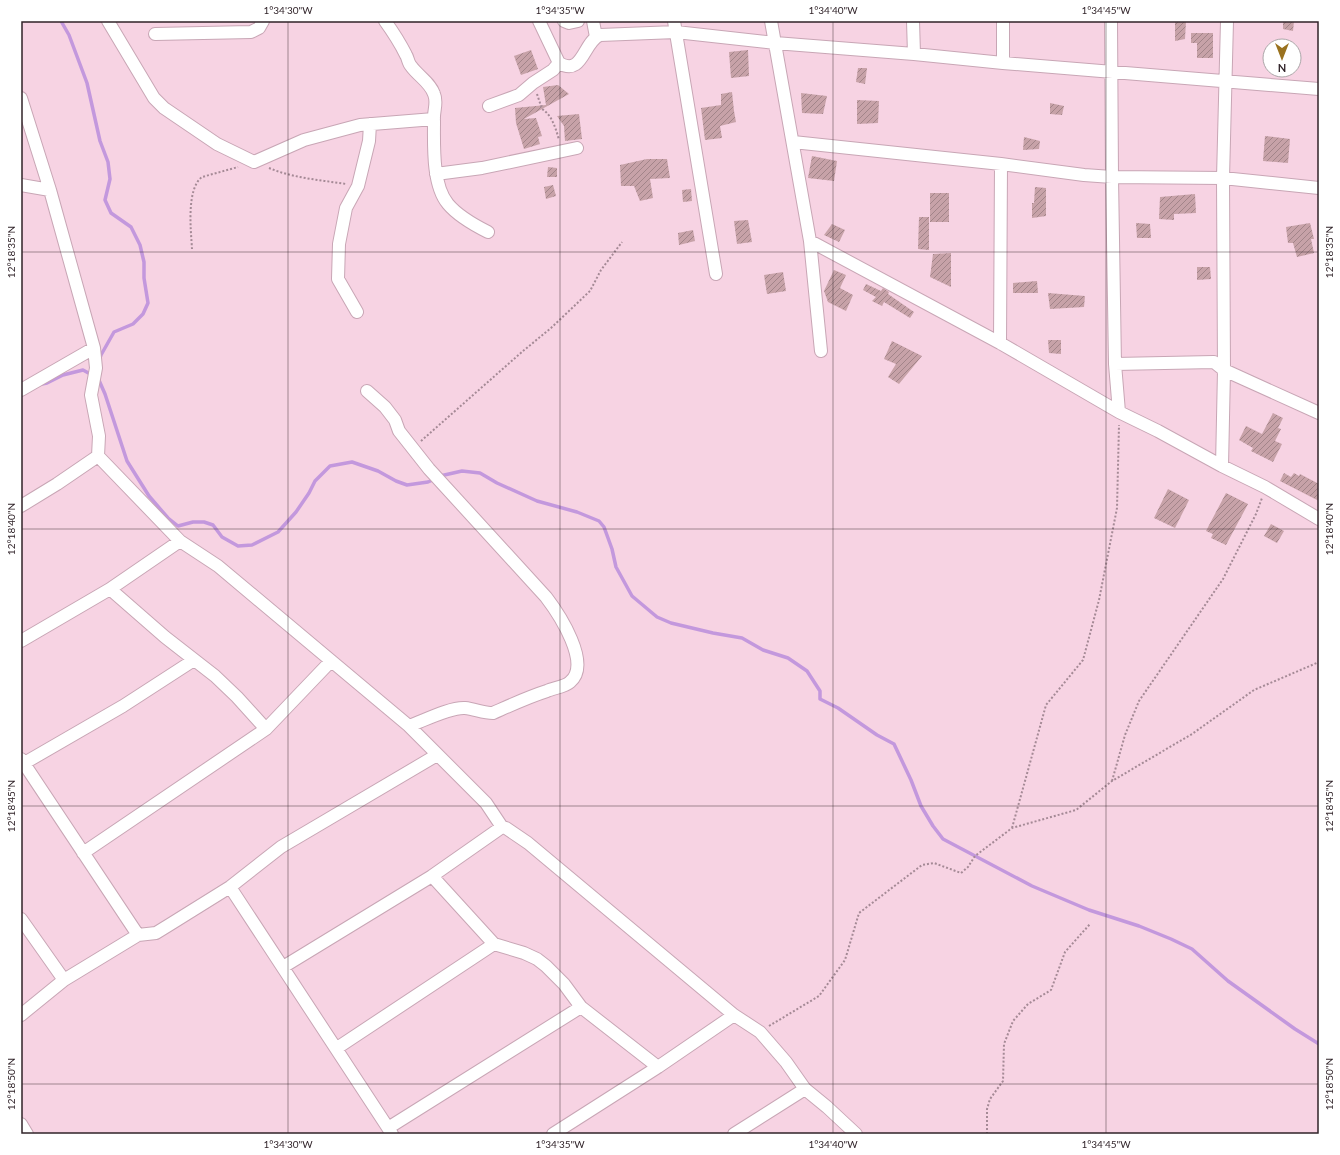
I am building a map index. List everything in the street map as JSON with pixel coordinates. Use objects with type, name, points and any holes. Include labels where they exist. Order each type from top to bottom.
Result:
[{"type":"street","points":[[108,21],[154,98],[164,108],[217,144],[254,162],[304,140],[360,125],[434,119]]},
{"type":"street","points":[[155,34],[252,32],[259,28],[263,21]]},
{"type":"street","points":[[385,21],[403,49],[410,66],[430,86],[434,94],[436,104],[434,119],[436,174],[439,186],[447,203],[455,211],[488,232]]},
{"type":"street","points":[[540,21],[559,63],[564,66],[571,66],[578,63],[592,40],[600,35],[675,27],[775,43],[1319,89]]},
{"type":"street","points":[[564,21],[569,23],[578,21]]},
{"type":"street","points":[[593,21],[596,37]]},
{"type":"street","points":[[771,21],[810,242],[820,350]]},
{"type":"street","points":[[913,21],[914,54]]},
{"type":"street","points":[[1003,21],[1003,63]]},
{"type":"street","points":[[1111,21],[1115,364],[1119,412]]},
{"type":"street","points":[[1222,466],[1224,370],[1223,178],[1227,21]]},
{"type":"street","points":[[675,27],[716,274]]},
{"type":"street","points":[[488,106],[519,96],[533,83],[554,70],[559,63]]},
{"type":"street","points":[[21,98],[50,190],[94,348],[96,368],[92,395],[99,436],[98,456],[180,541],[218,566],[409,726],[486,803],[502,827],[506,828],[528,843],[734,1015],[760,1032],[786,1062],[805,1089],[856,1134]]},
{"type":"street","points":[[356,312],[341,284],[338,273],[339,244],[346,208],[351,196],[358,186],[369,141],[370,124]]},
{"type":"street","points":[[793,142],[1001,164],[1084,175],[1112,177],[1223,178],[1319,188]]},
{"type":"street","points":[[436,174],[482,168],[578,148]]},
{"type":"street","points":[[1000,343],[1001,164]]},
{"type":"street","points":[[21,185],[50,190]]},
{"type":"street","points":[[810,242],[1000,343],[1119,412],[1265,487],[1319,519]]},
{"type":"street","points":[[21,390],[94,348]]},
{"type":"street","points":[[1115,364],[1214,362],[1224,370],[1319,413]]},
{"type":"street","points":[[367,392],[385,407],[395,420],[399,431],[429,469],[546,597],[557,611],[574,646],[578,661],[577,673],[569,683],[545,691],[493,713],[484,713],[464,708],[455,709],[409,726]]},
{"type":"street","points":[[21,506],[58,484],[98,456]]},
{"type":"street","points":[[21,641],[110,589],[180,541]]},
{"type":"street","points":[[110,589],[215,676],[237,697],[266,729]]},
{"type":"street","points":[[138,935],[22,762],[123,706],[194,660]]},
{"type":"street","points":[[83,853],[266,729],[331,661]]},
{"type":"street","points":[[21,1015],[64,980],[138,935],[156,933],[230,887],[281,847],[437,755]]},
{"type":"street","points":[[282,967],[432,876],[502,827]]},
{"type":"street","points":[[432,876],[494,944],[524,953],[537,959],[564,984],[581,1007],[658,1067]]},
{"type":"street","points":[[230,887],[390,1131],[581,1007]]},
{"type":"street","points":[[21,919],[64,980]]},
{"type":"street","points":[[337,1048],[494,944]]},
{"type":"street","points":[[553,1134],[658,1067],[734,1015]]},
{"type":"street","points":[[734,1134],[805,1089]]},
{"type":"street","points":[[21,1124],[27,1134]]},
{"type":"path","points":[[533,83],[542,109],[547,112],[556,132],[562,151]]},
{"type":"path","points":[[192,249],[192,199],[198,180],[202,177],[254,162],[277,172],[326,182],[358,186]]},
{"type":"path","points":[[413,448],[523,350],[551,328],[590,291],[601,270],[622,242]]},
{"type":"path","points":[[1012,828],[1046,705],[1083,660],[1099,600],[1117,508],[1119,412]]},
{"type":"path","points":[[1112,781],[1125,735],[1139,701],[1223,579],[1256,514],[1265,487]]},
{"type":"path","points":[[760,1032],[819,996],[846,960],[859,913],[922,865],[934,862],[961,873],[968,867],[975,856],[1012,828],[1076,810],[1112,781],[1192,734],[1254,690],[1319,662]]},
{"type":"path","points":[[987,1134],[988,1104],[1003,1081],[1004,1044],[1013,1021],[1028,1004],[1051,990],[1065,952],[1090,924]]},
{"type":"building","points":[[1175,21],[1186,21],[1185,39],[1175,41]]},
{"type":"building","points":[[1283,21],[1294,21],[1293,31],[1283,29]]},
{"type":"building","points":[[1191,33],[1213,33],[1213,58],[1197,58],[1197,43],[1191,43]]},
{"type":"building","points":[[531,50],[538,69],[521,75],[514,56]]},
{"type":"building","points":[[748,50],[749,76],[731,78],[729,52]]},
{"type":"building","points":[[858,68],[867,68],[865,84],[856,82]]},
{"type":"building","points":[[558,85],[569,94],[524,119],[536,118],[542,136],[538,137],[540,144],[524,149],[516,123],[515,108],[546,105],[543,87]]},
{"type":"building","points":[[732,92],[736,122],[720,126],[722,138],[705,140],[701,108],[721,105],[721,94]]},
{"type":"building","points":[[801,93],[827,96],[823,114],[802,113]]},
{"type":"building","points":[[857,100],[879,101],[878,123],[857,124]]},
{"type":"building","points":[[1050,103],[1064,106],[1062,115],[1050,114]]},
{"type":"building","points":[[579,114],[582,139],[565,141],[564,126],[557,116]]},
{"type":"building","points":[[1265,136],[1290,139],[1288,163],[1263,161]]},
{"type":"building","points":[[1024,137],[1040,141],[1039,149],[1023,150]]},
{"type":"building","points":[[812,156],[837,161],[834,181],[808,178]]},
{"type":"building","points":[[647,159],[667,159],[670,178],[650,179],[653,198],[640,201],[634,186],[621,186],[620,165]]},
{"type":"building","points":[[548,167],[557,168],[557,177],[547,177]]},
{"type":"building","points":[[553,185],[556,196],[546,199],[544,187]]},
{"type":"building","points":[[1035,187],[1046,188],[1046,216],[1032,218],[1032,203],[1034,203]]},
{"type":"building","points":[[691,189],[692,201],[683,202],[682,190]]},
{"type":"building","points":[[930,193],[949,193],[949,222],[930,222]]},
{"type":"building","points":[[1195,194],[1196,213],[1174,214],[1174,220],[1159,219],[1160,197]]},
{"type":"building","points":[[919,217],[929,217],[929,250],[918,249]]},
{"type":"building","points":[[748,220],[752,242],[737,244],[734,221]]},
{"type":"building","points":[[1136,223],[1150,224],[1151,238],[1137,238]]},
{"type":"building","points":[[1310,223],[1314,239],[1311,239],[1314,253],[1297,257],[1293,243],[1288,243],[1286,227]]},
{"type":"building","points":[[832,224],[845,230],[839,242],[824,235]]},
{"type":"building","points":[[693,230],[695,241],[679,245],[678,233]]},
{"type":"building","points":[[951,253],[951,287],[930,277],[933,254]]},
{"type":"building","points":[[1197,267],[1210,267],[1211,279],[1197,280]]},
{"type":"building","points":[[834,270],[846,275],[840,288],[853,295],[846,311],[828,302],[824,291]]},
{"type":"building","points":[[783,272],[786,291],[767,294],[764,275]]},
{"type":"building","points":[[1037,281],[1038,293],[1013,293],[1013,283]]},
{"type":"building","points":[[866,284],[881,291],[883,288],[889,292],[888,294],[914,312],[910,318],[884,302],[882,306],[872,301],[876,297],[863,290]]},
{"type":"building","points":[[1048,293],[1085,296],[1084,307],[1050,309]]},
{"type":"building","points":[[1048,340],[1061,340],[1061,354],[1049,353]]},
{"type":"building","points":[[892,341],[922,356],[899,384],[888,377],[896,364],[884,359]]},
{"type":"building","points":[[1273,413],[1283,418],[1278,428],[1281,429],[1275,441],[1282,444],[1273,462],[1251,451],[1253,448],[1239,440],[1246,426],[1262,434]]},
{"type":"building","points":[[1284,473],[1291,477],[1294,473],[1299,476],[1300,474],[1319,484],[1319,501],[1280,481]]},
{"type":"building","points":[[1168,489],[1189,500],[1175,528],[1154,518]]},
{"type":"building","points":[[1226,493],[1248,504],[1226,545],[1211,538],[1213,534],[1206,531]]},
{"type":"building","points":[[1271,524],[1284,531],[1277,543],[1264,536]]},
{"type":"waterway","points":[[61,21],[69,35],[87,83],[100,141],[108,162],[110,179],[105,200],[111,213],[131,227],[140,245],[144,262],[144,278],[148,303],[143,314],[133,324],[114,332],[100,358]]},
{"type":"waterway","points":[[42,384],[63,375],[83,370],[92,375]]},
{"type":"waterway","points":[[98,378],[105,394],[127,461],[149,496],[168,518],[178,526],[193,522],[204,522],[213,525],[222,537],[238,546],[252,545],[278,532],[296,512],[315,481],[330,466],[352,462],[378,471],[407,485],[428,482],[435,479]]},
{"type":"waterway","points":[[440,476],[462,471],[480,473],[497,483],[537,501],[577,512],[599,521],[604,527],[612,549],[616,567],[632,596],[657,617],[671,623],[742,638],[763,650],[788,658],[807,671],[820,691],[820,699],[838,708],[877,735],[894,744],[911,780],[921,806],[943,839],[1032,886],[1089,910],[1139,926],[1192,949],[1228,981],[1295,1029],[1319,1044]]}]
